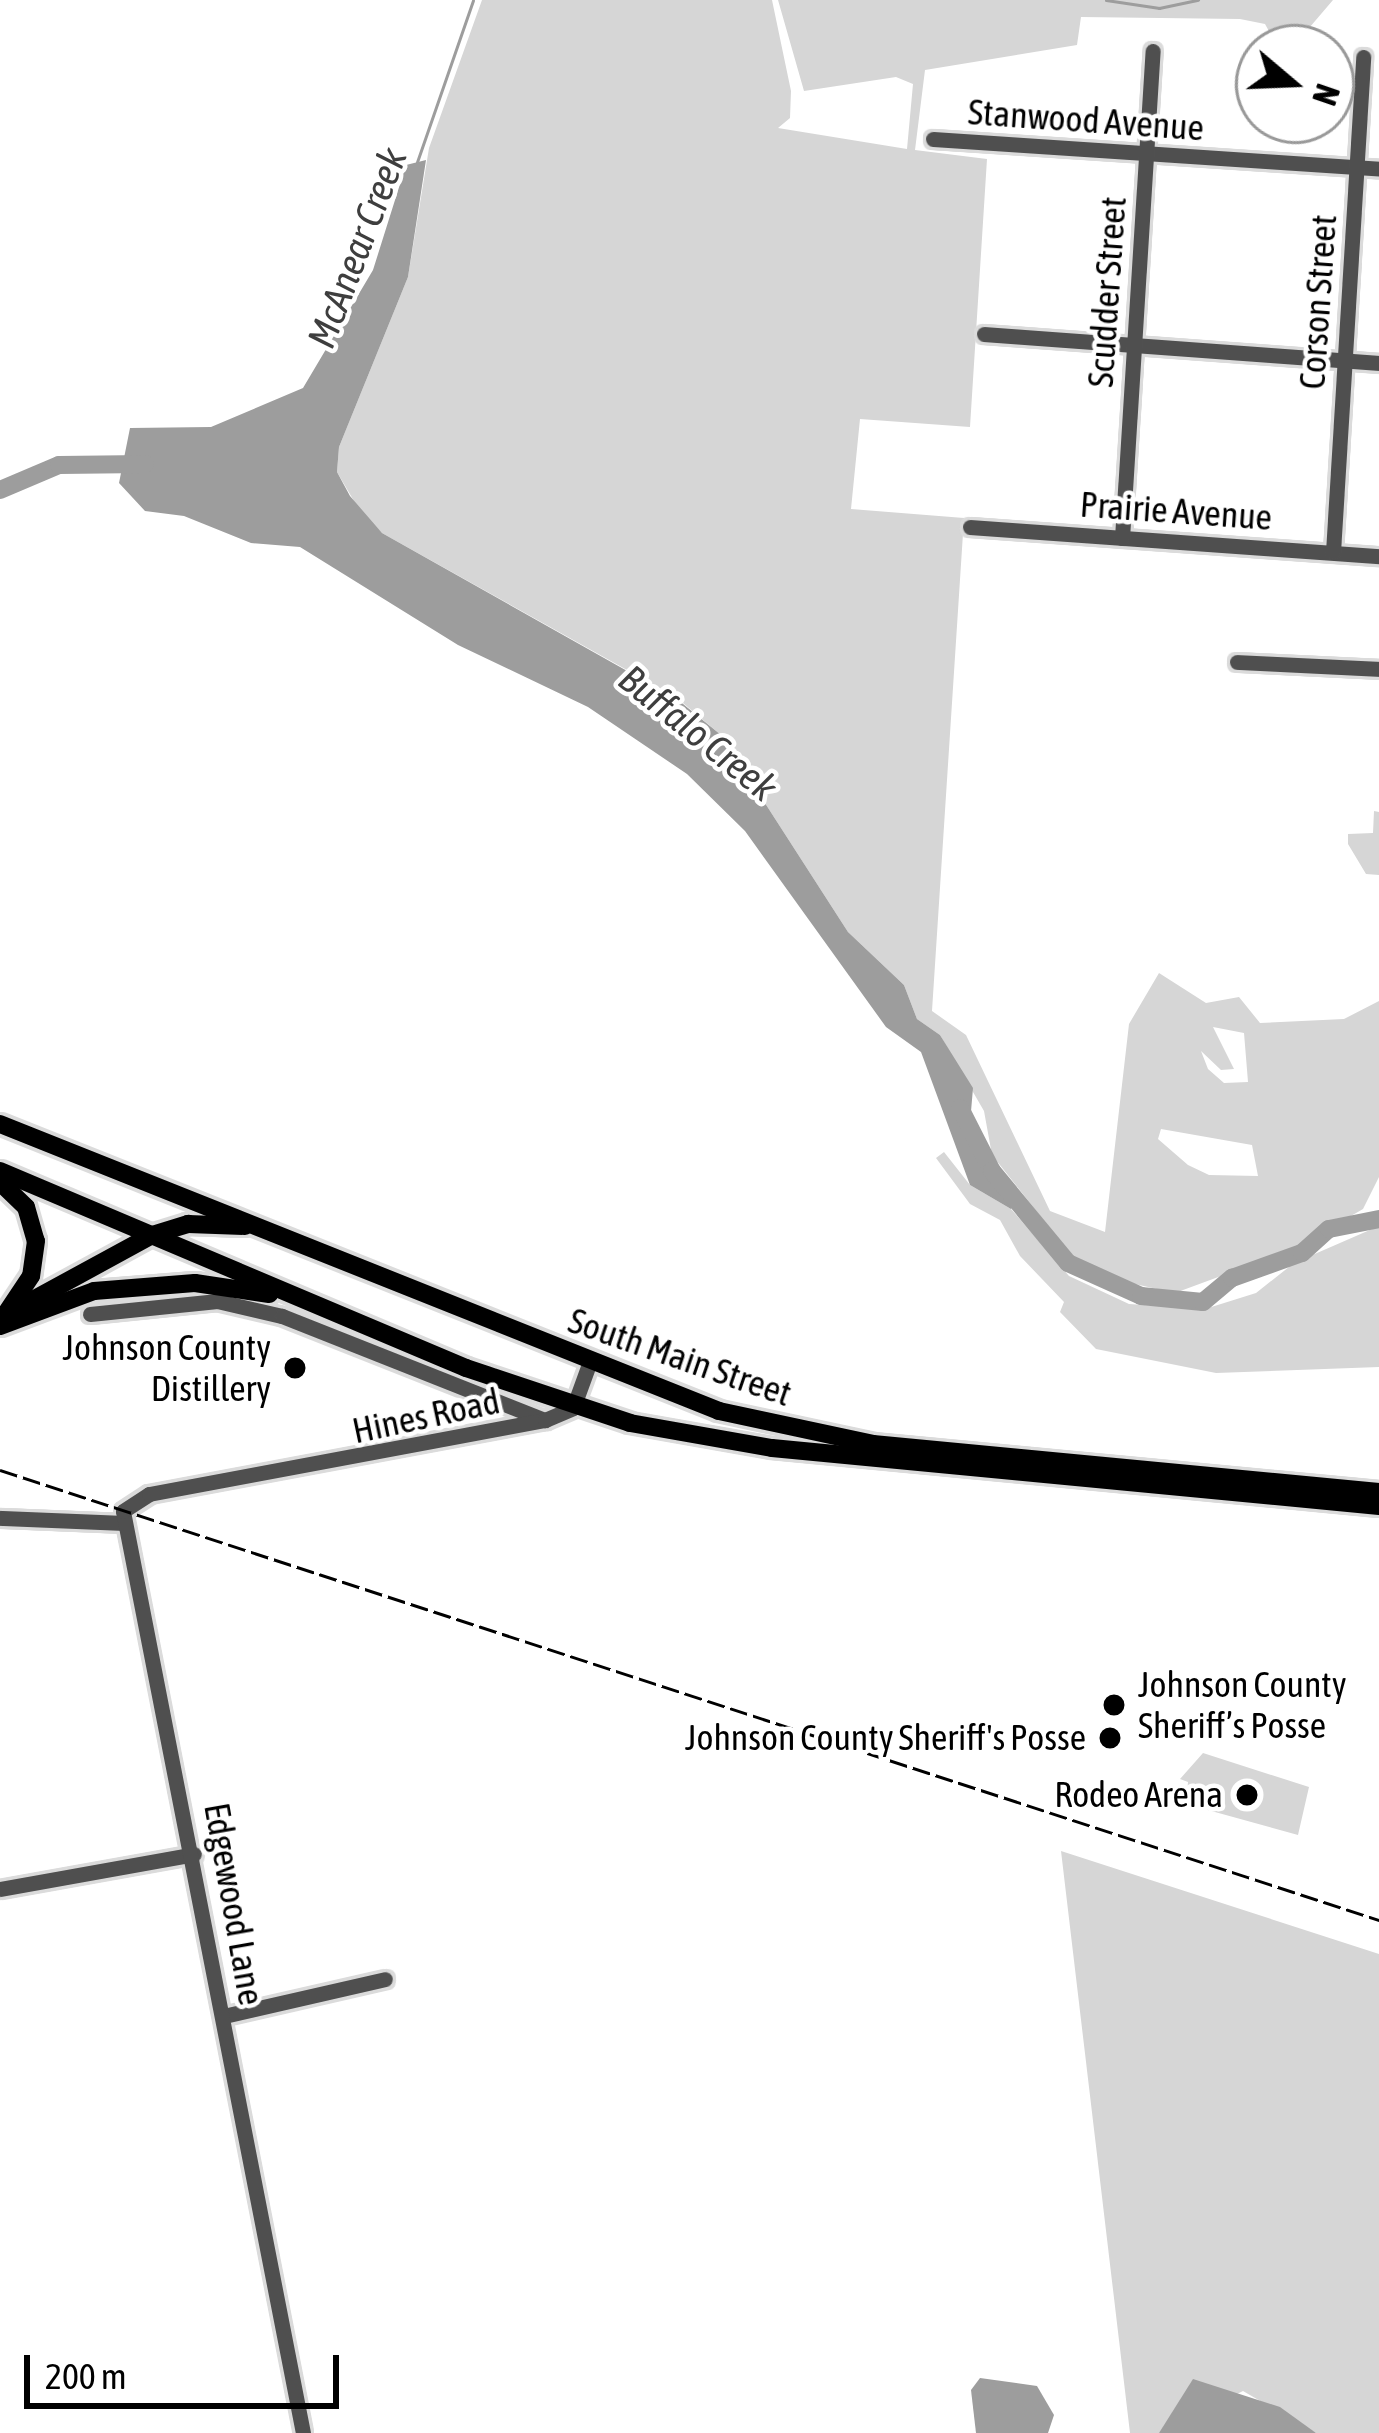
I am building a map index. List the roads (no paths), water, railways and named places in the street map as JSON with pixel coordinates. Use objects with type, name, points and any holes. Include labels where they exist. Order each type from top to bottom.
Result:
[{"type":"main road","name":"South Main Street","points":[[0,1124],[719,1412],[817,1435],[1379,1507]]},
{"type":"main road","name":"South Main Street","points":[[0,1171],[573,1408],[712,1440],[1379,1492]]},
{"type":"main road","points":[[0,1182],[26,1208],[36,1241],[31,1276],[1,1320]]},
{"type":"main road","points":[[1,1320],[152,1235],[208,1222],[262,1227]]},
{"type":"main road","points":[[1,1320],[94,1292],[146,1286],[225,1285],[313,1303]]},
{"type":"street","name":"Scudder Street","points":[[1122,538],[1153,51]]},
{"type":"street","name":"Corson Street","points":[[1333,552],[1364,56]]},
{"type":"street","name":"Stanwood Avenue","points":[[933,140],[1379,169]]},
{"type":"street","points":[[984,334],[1379,363]]},
{"type":"street","name":"Prairie Avenue","points":[[970,527],[1379,556]]},
{"type":"street","points":[[1238,662],[1379,669]]},
{"type":"street","points":[[90,1314],[217,1301],[282,1316],[545,1420]]},
{"type":"street","points":[[573,1408],[590,1364]]},
{"type":"street","name":"Hines Road","points":[[124,1523],[135,1499],[545,1420],[573,1408]]},
{"type":"street","points":[[0,1518],[124,1523]]},
{"type":"street","name":"Edgewood Lane","points":[[124,1523],[194,1854],[303,2433]]},
{"type":"street","points":[[0,1889],[194,1854]]},
{"type":"street","points":[[224,2016],[385,1979]]},
{"type":"water","points":[[426,160],[408,277],[339,447],[337,472],[350,496],[382,533],[677,699],[721,735],[848,932],[904,985],[917,1019],[940,1035],[973,1088],[969,1135],[1021,1195],[1011,1209],[970,1185],[921,1052],[886,1027],[745,831],[687,774],[588,707],[458,645],[300,547],[251,543],[184,516],[145,511],[119,483],[130,428],[211,427],[303,388],[373,270],[406,165]]},
{"type":"water","points":[[980,2378],[1037,2386],[1054,2415],[1048,2433],[976,2433],[971,2390]]},
{"type":"water","points":[[1193,2379],[1280,2407],[1316,2433],[1159,2433]]},
{"type":"waterway","name":"McAnear Creek","points":[[417,162],[473,0]]},
{"type":"waterway","name":"McAnear Creek","points":[[1106,0],[1159,8],[1198,0]]},
{"type":"waterway","name":"Buffalo Creek","points":[[0,490],[59,465],[145,464]]},
{"type":"waterway","name":"Buffalo Creek","points":[[960,1108],[992,1171],[1068,1263],[1141,1296],[1203,1302],[1232,1278],[1302,1253],[1329,1229],[1379,1219]]},
{"type":"railway","points":[[0,1470],[1379,1920]]},
{"type":"place","name":"Johnson County Distillery","points":[[295,1368]]},
{"type":"place","name":"Johnson County Sheriff’s Posse","points":[[1114,1705]]},
{"type":"place","name":"Johnson County Sheriff's Posse","points":[[1110,1738]]},
{"type":"place","name":"Rodeo Arena","points":[[1247,1795]]}]
